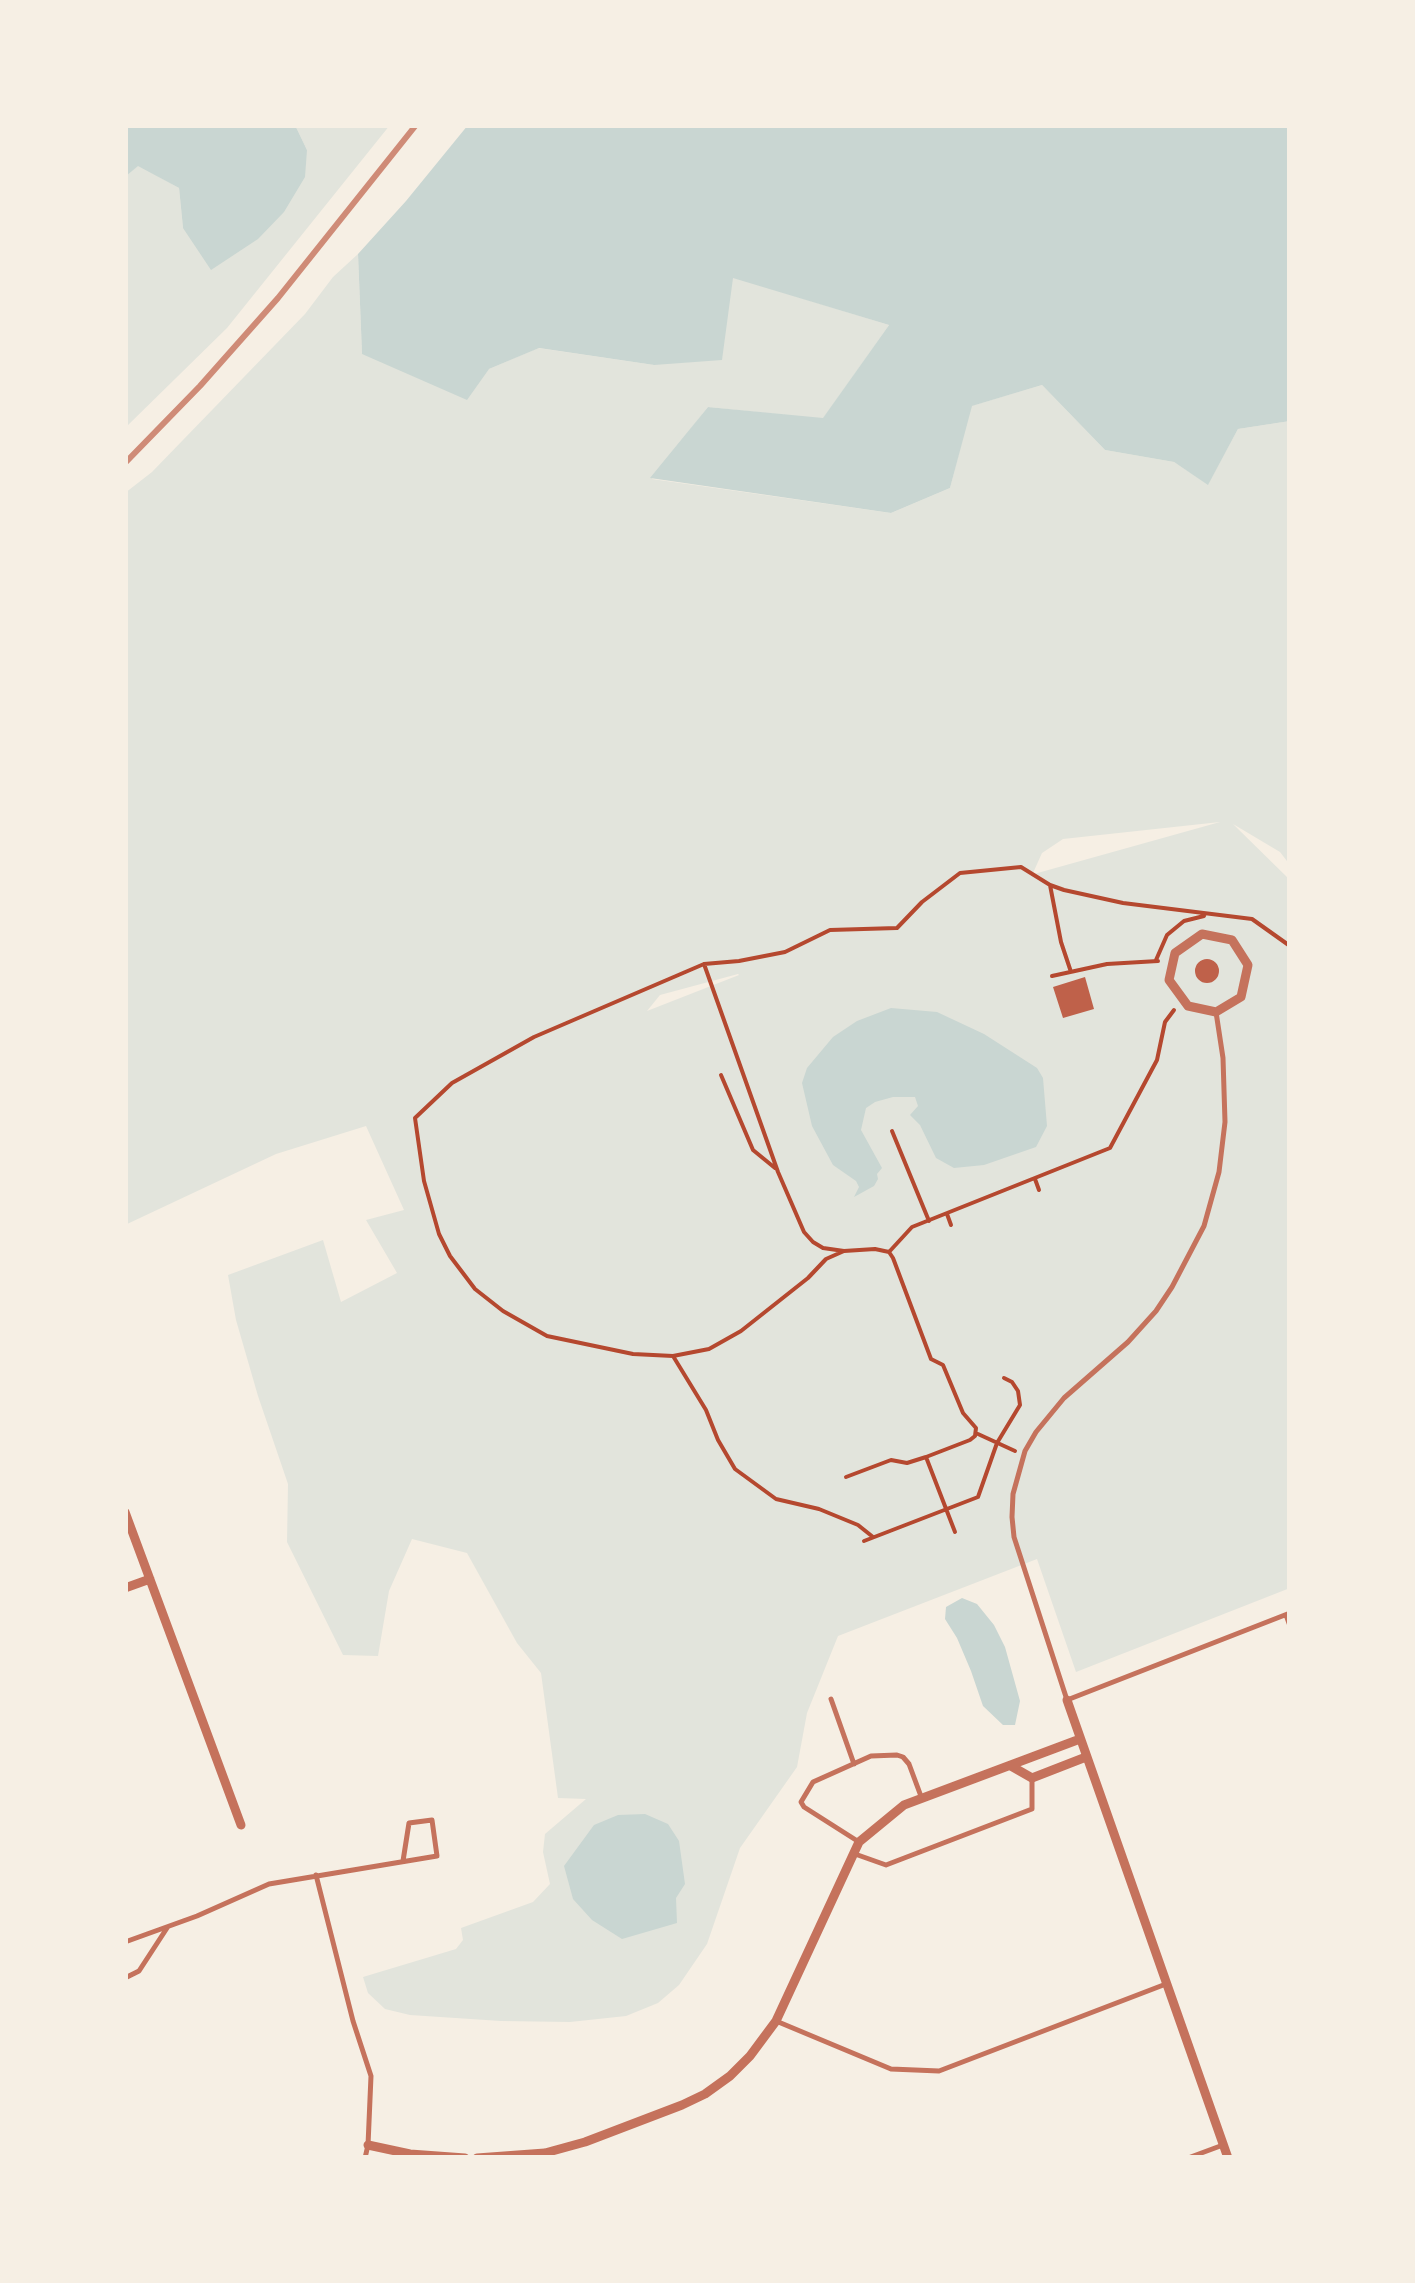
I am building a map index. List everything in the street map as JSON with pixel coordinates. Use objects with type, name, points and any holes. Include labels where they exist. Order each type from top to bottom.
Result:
[{"type":"street","points":[[1202,934],[1232,940],[1248,966],[1241,996],[1216,1012],[1188,1006],[1169,980],[1172,964],[1175,953],[1202,934]]},
{"type":"street","points":[[125,1512],[240,1825]]},
{"type":"street","points":[[125,1588],[150,1579]]},
{"type":"street","points":[[1067,1700],[1228,2158]]},
{"type":"street","points":[[477,2158],[545,2152],[585,2142],[706,2094],[750,2056],[776,2021],[860,1842],[904,1805],[1080,1739]]},
{"type":"street","points":[[1011,1766],[1032,1778],[1086,1757]]},
{"type":"street","points":[[368,2145],[422,2157],[465,2158]]},
{"type":"lane","points":[[1216,1012],[1223,1058],[1225,1122],[1219,1172],[1204,1226],[1156,1311],[1046,1417],[1024,1454],[1013,1494],[1014,1537],[1067,1700],[1288,1614],[1290,1626]]},
{"type":"lane","points":[[830,1699],[854,1764]]},
{"type":"lane","points":[[860,1842],[802,1802],[813,1782],[884,1754],[903,1758],[909,1764],[922,1798]]},
{"type":"lane","points":[[854,1854],[886,1865],[1032,1809],[1032,1778]]},
{"type":"lane","points":[[125,1942],[268,1884],[437,1856],[432,1820],[409,1824],[403,1861]]},
{"type":"lane","points":[[316,1874],[371,2076],[365,2158]]},
{"type":"lane","points":[[125,1978],[139,1971],[169,1926]]},
{"type":"lane","points":[[776,2021],[891,2069],[939,2071],[1166,1984]]},
{"type":"lane","points":[[1188,2158],[1224,2144]]},
{"type":"path","points":[[844,1251],[826,1259],[741,1331],[709,1349],[673,1356],[633,1354],[547,1336],[504,1312],[475,1289],[450,1256],[439,1234],[424,1181],[415,1118],[452,1083],[534,1037],[704,964],[785,952],[830,930],[897,928],[922,902],[960,873],[1021,867],[1050,885],[1123,903],[1252,920],[1290,946]]},
{"type":"path","points":[[1050,885],[1071,972]]},
{"type":"path","points":[[1156,961],[1167,934],[1184,922],[1209,914]]},
{"type":"path","points":[[704,964],[778,1172],[806,1237],[823,1248],[875,1248],[889,1252],[931,1358],[942,1365],[957,1403],[976,1428],[970,1440],[926,1457],[907,1463],[891,1460],[846,1478]]},
{"type":"path","points":[[1052,976],[1107,964],[1172,964]]},
{"type":"path","points":[[889,1252],[907,1231],[928,1221],[1110,1148],[1157,1060],[1165,1022],[1183,999]]},
{"type":"path","points":[[722,1075],[753,1150],[778,1172]]},
{"type":"path","points":[[892,1131],[928,1221]]},
{"type":"path","points":[[1035,1179],[1040,1190]]},
{"type":"path","points":[[946,1214],[950,1225]]},
{"type":"path","points":[[673,1356],[735,1469],[776,1498],[819,1509],[858,1525],[873,1537]]},
{"type":"path","points":[[864,1540],[978,1497],[997,1443],[1020,1405],[1018,1391],[1004,1378]]},
{"type":"path","points":[[976,1434],[1024,1454]]},
{"type":"path","points":[[926,1457],[955,1532]]},
{"type":"shaded area","points":[[125,125],[295,125],[307,150],[305,177],[284,212],[258,239],[211,270],[183,228],[179,188],[138,166],[125,177]]},
{"type":"shaded area","points":[[295,125],[390,125],[227,328],[125,428],[125,177],[138,165],[179,188],[183,228],[307,150]]},
{"type":"shaded area","points":[[468,125],[1290,125],[1290,421],[1238,429],[1208,485],[1174,462],[1105,450],[1042,385],[972,406],[950,488],[891,513],[650,478],[708,407],[823,418],[889,325],[733,278],[722,360],[654,365],[539,348],[489,369],[467,400],[362,354],[358,254]]},
{"type":"shaded area","points":[[358,254],[362,354],[489,369],[538,348],[654,365],[733,277],[889,325],[823,419],[708,407],[652,479],[891,513],[950,488],[971,406],[1042,385],[1105,450],[1174,462],[1208,484],[1238,429],[1290,421],[1290,865],[1280,852],[1233,824],[1290,880],[1290,1588],[1076,1672],[1037,1559],[838,1636],[807,1713],[797,1767],[740,1848],[707,1944],[679,1985],[658,2003],[626,2016],[570,2022],[410,2015],[385,2009],[368,1993],[363,1977],[456,1949],[463,1940],[461,1928],[533,1902],[550,1884],[543,1852],[545,1834],[586,1799],[558,1798],[541,1673],[517,1643],[467,1553],[412,1539],[389,1591],[378,1656],[343,1655],[287,1542],[288,1484],[236,1320],[228,1275],[323,1240],[341,1302],[397,1273],[366,1220],[404,1210],[366,1126],[276,1154],[125,1225],[125,493],[152,472],[305,314],[333,277]],"holes":[[[1220,822],[1034,874],[1033,873],[1042,853],[1063,839]],[[739,975],[647,1011],[660,995]]]},
{"type":"shaded area","points":[[891,1008],[937,1012],[984,1034],[1037,1068],[1043,1078],[1047,1126],[1036,1147],[984,1165],[954,1168],[936,1158],[920,1125],[910,1115],[918,1106],[915,1097],[893,1097],[866,1108],[861,1130],[882,1168],[874,1186],[854,1197],[859,1187],[856,1181],[833,1165],[812,1126],[802,1083],[807,1068],[833,1037],[857,1021]]},
{"type":"shaded area","points":[[962,1598],[977,1604],[1005,1647],[1020,1701],[1015,1725],[1003,1725],[983,1706],[957,1638],[945,1619],[946,1607]]},
{"type":"shaded area","points":[[645,1814],[668,1824],[679,1841],[685,1884],[676,1898],[677,1923],[622,1939],[592,1920],[573,1899],[564,1866],[594,1825],[618,1815]]},
{"type":"building","points":[[1207,959],[1216,962],[1216,980],[1207,983],[1198,980],[1195,971],[1198,962]]},
{"type":"building","points":[[1085,977],[1094,1009],[1063,1018],[1053,987]]},
{"type":"railway","points":[[125,463],[278,298],[416,125]]}]
